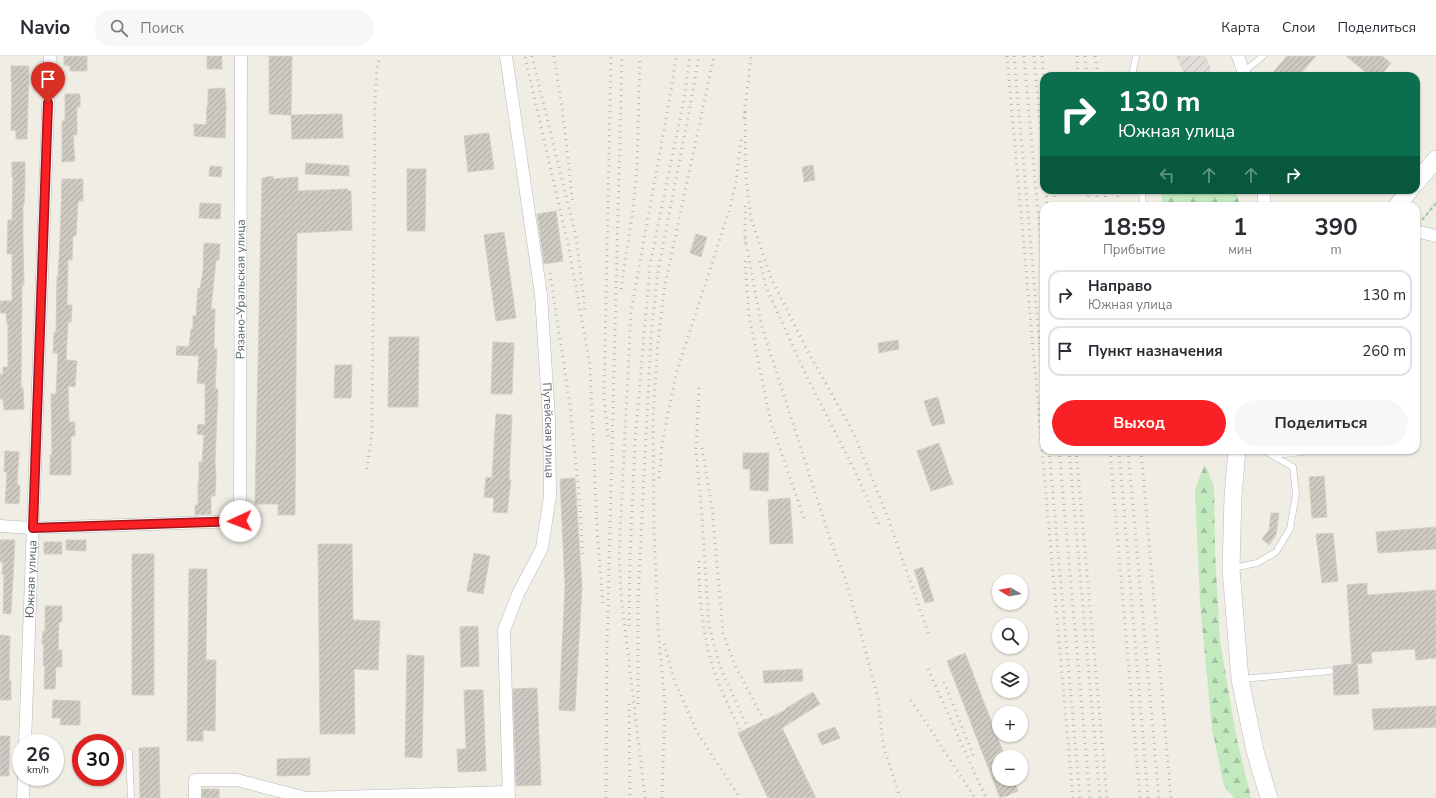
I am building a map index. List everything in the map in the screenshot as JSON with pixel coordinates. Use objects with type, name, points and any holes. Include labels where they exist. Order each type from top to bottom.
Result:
[{"type":"main road","points":[[1420,178],[1436,159]]},
{"type":"main road","points":[[1400,202],[1407,194]]},
{"type":"main road","points":[[1236,454],[1232,496],[1231,569],[1240,679],[1255,751],[1269,798]]},
{"type":"street","name":"Южная улица","points":[[25,734],[50,56]]},
{"type":"street","name":"Рязано-Уральская улица","points":[[33,528],[240,521],[241,56]]},
{"type":"street","name":"Путейская улица","points":[[506,56],[541,295],[549,419],[550,496],[542,548],[518,594],[504,630],[509,795]]},
{"type":"street","points":[[1238,56],[1244,72]]},
{"type":"street","points":[[1420,227],[1436,236]]},
{"type":"street","points":[[0,526],[33,528]]},
{"type":"street","points":[[195,798],[195,780],[237,780],[306,798],[509,795]]},
{"type":"street","points":[[23,798],[24,786]]},
{"type":"lane","points":[[1133,72],[1136,56]]},
{"type":"lane","points":[[1247,72],[1263,56]]},
{"type":"lane","points":[[1231,569],[1257,563],[1276,552],[1290,529],[1296,494],[1293,467],[1270,454]]},
{"type":"lane","points":[[1240,679],[1330,671]]},
{"type":"lane","points":[[129,752],[131,798]]},
{"type":"path","points":[[1420,223],[1436,203]]},
{"type":"shaded area","points":[[1176,56],[1205,56],[1210,66],[1211,72],[1183,72]]},
{"type":"green space","points":[[1161,194],[1237,194],[1239,202],[1162,202]]},
{"type":"green space","points":[[1205,464],[1214,487],[1215,552],[1220,641],[1236,735],[1251,798],[1234,798],[1224,786],[1212,729],[1200,603],[1195,489]]},
{"type":"building","points":[[64,56],[87,56],[87,71],[70,71],[70,66],[64,65]]},
{"type":"building","points":[[207,56],[222,56],[222,69],[207,69]]},
{"type":"building","points":[[269,56],[292,56],[291,115],[269,114]]},
{"type":"building","points":[[1287,56],[1316,56],[1302,72],[1273,72]]},
{"type":"building","points":[[1346,56],[1382,56],[1391,63],[1383,72],[1365,72]]},
{"type":"building","points":[[11,66],[29,66],[27,139],[16,139],[16,131],[11,130]]},
{"type":"building","points":[[225,88],[225,138],[194,136],[194,124],[206,125],[208,89]]},
{"type":"building","points":[[65,94],[80,94],[80,107],[77,107],[77,135],[73,135],[75,161],[62,162],[62,121],[65,121]]},
{"type":"building","points":[[342,114],[343,138],[292,139],[291,115]]},
{"type":"building","points":[[489,133],[494,169],[468,172],[464,136]]},
{"type":"building","points":[[12,162],[25,162],[23,205],[24,285],[22,285],[21,388],[23,388],[24,409],[4,410],[3,399],[0,399],[0,374],[3,374],[3,367],[8,367],[8,324],[6,313],[0,313],[0,301],[12,301],[12,254],[7,254],[8,220],[12,220]]},
{"type":"building","points":[[306,163],[349,166],[349,176],[305,174]]},
{"type":"building","points":[[813,165],[815,180],[804,182],[802,167]]},
{"type":"building","points":[[210,166],[222,167],[221,177],[209,176]]},
{"type":"building","points":[[407,169],[426,169],[425,231],[407,231]]},
{"type":"building","points":[[273,176],[273,179],[298,177],[298,191],[348,189],[348,191],[351,191],[352,230],[297,233],[295,515],[278,515],[278,504],[255,504],[262,178]]},
{"type":"building","points":[[62,179],[83,179],[83,201],[78,201],[76,236],[73,236],[72,260],[68,260],[67,305],[72,305],[71,322],[68,322],[66,360],[77,361],[75,387],[68,386],[69,422],[75,422],[75,436],[71,436],[71,475],[50,475],[50,455],[52,456],[51,394],[56,394],[58,353],[53,353],[54,332],[56,332]]},
{"type":"building","points":[[200,203],[221,204],[220,219],[199,218]]},
{"type":"building","points":[[556,211],[563,261],[544,264],[537,214]]},
{"type":"building","points":[[504,232],[516,318],[496,321],[484,235]]},
{"type":"building","points":[[696,234],[707,237],[701,257],[690,253]]},
{"type":"building","points":[[204,243],[220,244],[219,260],[216,260],[211,309],[215,309],[214,349],[217,349],[215,389],[218,389],[215,462],[216,477],[215,496],[211,496],[211,514],[195,515],[195,505],[198,505],[199,462],[202,462],[204,435],[197,434],[198,424],[205,425],[205,384],[197,383],[199,356],[176,355],[177,346],[189,347],[191,329],[193,329],[193,316],[196,316],[198,288],[200,289],[203,271]]},
{"type":"building","points":[[389,337],[419,337],[418,407],[388,407]]},
{"type":"building","points":[[898,340],[899,349],[879,353],[878,343]]},
{"type":"building","points":[[493,342],[514,343],[512,394],[491,394]]},
{"type":"building","points":[[335,365],[352,365],[351,398],[334,398]]},
{"type":"building","points":[[938,397],[945,423],[932,426],[924,401]]},
{"type":"building","points":[[496,414],[512,415],[509,480],[511,480],[507,513],[493,512],[494,498],[484,497],[486,477],[492,478]]},
{"type":"building","points":[[939,443],[953,484],[931,491],[917,451]]},
{"type":"building","points":[[5,451],[19,452],[17,485],[20,485],[19,504],[5,503],[7,472],[4,472]]},
{"type":"building","points":[[743,453],[769,453],[768,491],[750,490],[750,469],[743,469]]},
{"type":"building","points":[[1324,476],[1327,517],[1312,518],[1309,477]]},
{"type":"building","points":[[575,478],[582,587],[575,711],[559,710],[565,587],[560,479]]},
{"type":"building","points":[[790,498],[793,543],[770,544],[768,500]]},
{"type":"building","points":[[1271,513],[1279,513],[1276,535],[1269,545],[1262,539],[1269,530]]},
{"type":"building","points":[[1436,527],[1436,549],[1378,553],[1376,532]]},
{"type":"building","points":[[1333,533],[1338,581],[1322,583],[1316,534]]},
{"type":"building","points":[[0,540],[15,540],[11,614],[3,613],[4,574],[2,574],[3,562],[0,562]]},
{"type":"building","points":[[66,540],[86,540],[86,551],[66,550]]},
{"type":"building","points":[[44,542],[62,542],[62,554],[44,554]]},
{"type":"building","points":[[318,544],[352,544],[353,620],[380,621],[378,670],[354,669],[355,734],[320,734]]},
{"type":"building","points":[[474,553],[490,556],[483,594],[467,591]]},
{"type":"building","points":[[132,554],[154,554],[154,695],[132,695]]},
{"type":"building","points":[[923,567],[934,601],[925,603],[914,570]]},
{"type":"building","points":[[189,569],[207,569],[206,660],[216,660],[215,731],[203,730],[203,741],[187,741]]},
{"type":"building","points":[[1367,583],[1367,595],[1436,590],[1436,658],[1416,660],[1415,649],[1371,652],[1372,663],[1357,664],[1359,694],[1334,695],[1333,666],[1352,664],[1347,585]]},
{"type":"building","points":[[45,606],[62,606],[62,622],[59,622],[58,650],[62,650],[62,667],[56,667],[55,689],[44,689],[45,666],[43,666],[44,644],[42,644],[43,631],[45,631]]},
{"type":"building","points":[[478,626],[479,666],[461,667],[460,627]]},
{"type":"building","points":[[0,635],[10,636],[9,681],[11,681],[11,700],[0,700]]},
{"type":"building","points":[[965,653],[992,723],[992,742],[999,742],[1002,750],[992,750],[992,777],[947,661]]},
{"type":"building","points":[[407,655],[424,656],[422,758],[405,757]]},
{"type":"building","points":[[802,669],[803,681],[764,683],[763,671]]},
{"type":"building","points":[[537,688],[541,785],[516,786],[513,689]]},
{"type":"building","points":[[464,690],[483,690],[486,771],[458,772],[457,749],[466,749]]},
{"type":"building","points":[[813,692],[820,704],[782,728],[816,798],[768,798],[738,733],[786,710],[785,709]]},
{"type":"building","points":[[53,700],[80,701],[80,725],[60,725],[61,718],[52,718]]},
{"type":"building","points":[[1436,706],[1436,727],[1374,730],[1372,709]]},
{"type":"building","points":[[835,727],[840,738],[822,745],[817,734]]},
{"type":"building","points":[[0,736],[10,736],[9,776],[0,776]]},
{"type":"building","points":[[159,747],[160,798],[140,798],[139,748]]},
{"type":"building","points":[[310,758],[310,775],[277,776],[277,759]]},
{"type":"building","points":[[995,786],[1016,786],[1018,791],[1000,798]]},
{"type":"building","points":[[202,789],[219,789],[219,798],[202,798]]},
{"type":"railway","points":[[367,469],[372,433],[375,102],[377,68],[380,56]]},
{"type":"railway","points":[[532,56],[576,237],[585,311]]},
{"type":"railway","points":[[554,56],[563,114],[573,205]]},
{"type":"railway","points":[[608,436],[604,397],[611,56]]},
{"type":"railway","points":[[606,798],[607,648],[622,56]]},
{"type":"railway","points":[[621,289],[633,209],[637,169],[640,56]]},
{"type":"railway","points":[[645,798],[621,594],[619,555],[631,311],[676,56]]},
{"type":"railway","points":[[629,626],[630,556],[635,443],[650,265],[684,99],[690,56]]},
{"type":"railway","points":[[638,704],[638,600],[651,336],[658,271],[699,56]]},
{"type":"railway","points":[[662,798],[665,705],[658,627],[654,528],[653,418],[658,341],[665,285],[714,56]]},
{"type":"railway","points":[[744,118],[751,56]]},
{"type":"railway","points":[[1007,56],[1040,427]]},
{"type":"railway","points":[[1014,56],[1040,349]]},
{"type":"railway","points":[[1024,56],[1040,234]]},
{"type":"railway","points":[[1034,56],[1040,123]]},
{"type":"railway","points":[[1042,56],[1043,72]]},
{"type":"railway","points":[[1077,56],[1078,72]]},
{"type":"railway","points":[[1085,56],[1087,72]]},
{"type":"railway","points":[[1095,56],[1097,72]]},
{"type":"railway","points":[[525,57],[569,249],[590,365],[597,529],[603,604]]},
{"type":"railway","points":[[745,112],[746,177],[751,218],[771,278],[806,348],[854,434],[885,510],[929,635]]},
{"type":"railway","points":[[659,478],[662,444],[676,374],[730,208],[736,181],[741,139]]},
{"type":"railway","points":[[1046,194],[1047,202]]},
{"type":"railway","points":[[1054,194],[1055,202]]},
{"type":"railway","points":[[1088,194],[1089,202]]},
{"type":"railway","points":[[1096,194],[1098,202]]},
{"type":"railway","points":[[1105,194],[1106,202]]},
{"type":"railway","points":[[1118,194],[1118,202]]},
{"type":"railway","points":[[745,205],[745,243]]},
{"type":"railway","points":[[745,238],[762,327],[830,539],[845,578],[878,698],[883,744],[900,798]]},
{"type":"railway","points":[[745,261],[749,316],[771,423],[805,521]]},
{"type":"railway","points":[[760,261],[766,287],[806,375],[855,471],[879,525]]},
{"type":"railway","points":[[550,273],[570,405],[579,496],[583,557]]},
{"type":"railway","points":[[699,388],[696,450],[709,626],[720,667],[748,728]]},
{"type":"railway","points":[[702,448],[712,507],[723,633],[734,663],[764,721]]},
{"type":"railway","points":[[1042,454],[1073,798]]},
{"type":"railway","points":[[1049,454],[1080,798]]},
{"type":"railway","points":[[1059,454],[1090,798]]},
{"type":"railway","points":[[1069,454],[1100,798]]},
{"type":"railway","points":[[1076,454],[1107,798]]},
{"type":"railway","points":[[1110,454],[1140,798]]},
{"type":"railway","points":[[1119,454],[1148,798]]},
{"type":"railway","points":[[1128,454],[1159,798]]},
{"type":"railway","points":[[1141,454],[1171,798]]},
{"type":"railway","points":[[699,561],[702,614],[709,654],[719,683],[741,732]]},
{"type":"railway","points":[[664,644],[675,682],[697,732],[740,798]]},
{"type":"railway","points":[[928,669],[986,798]]},
{"type":"railway","points":[[944,682],[974,757]]},
{"type":"railway","points":[[911,700],[975,798]]},
{"type":"railway","points":[[629,704],[630,798]]},
{"type":"route","points":[[48,103],[33,528],[240,521]]}]
